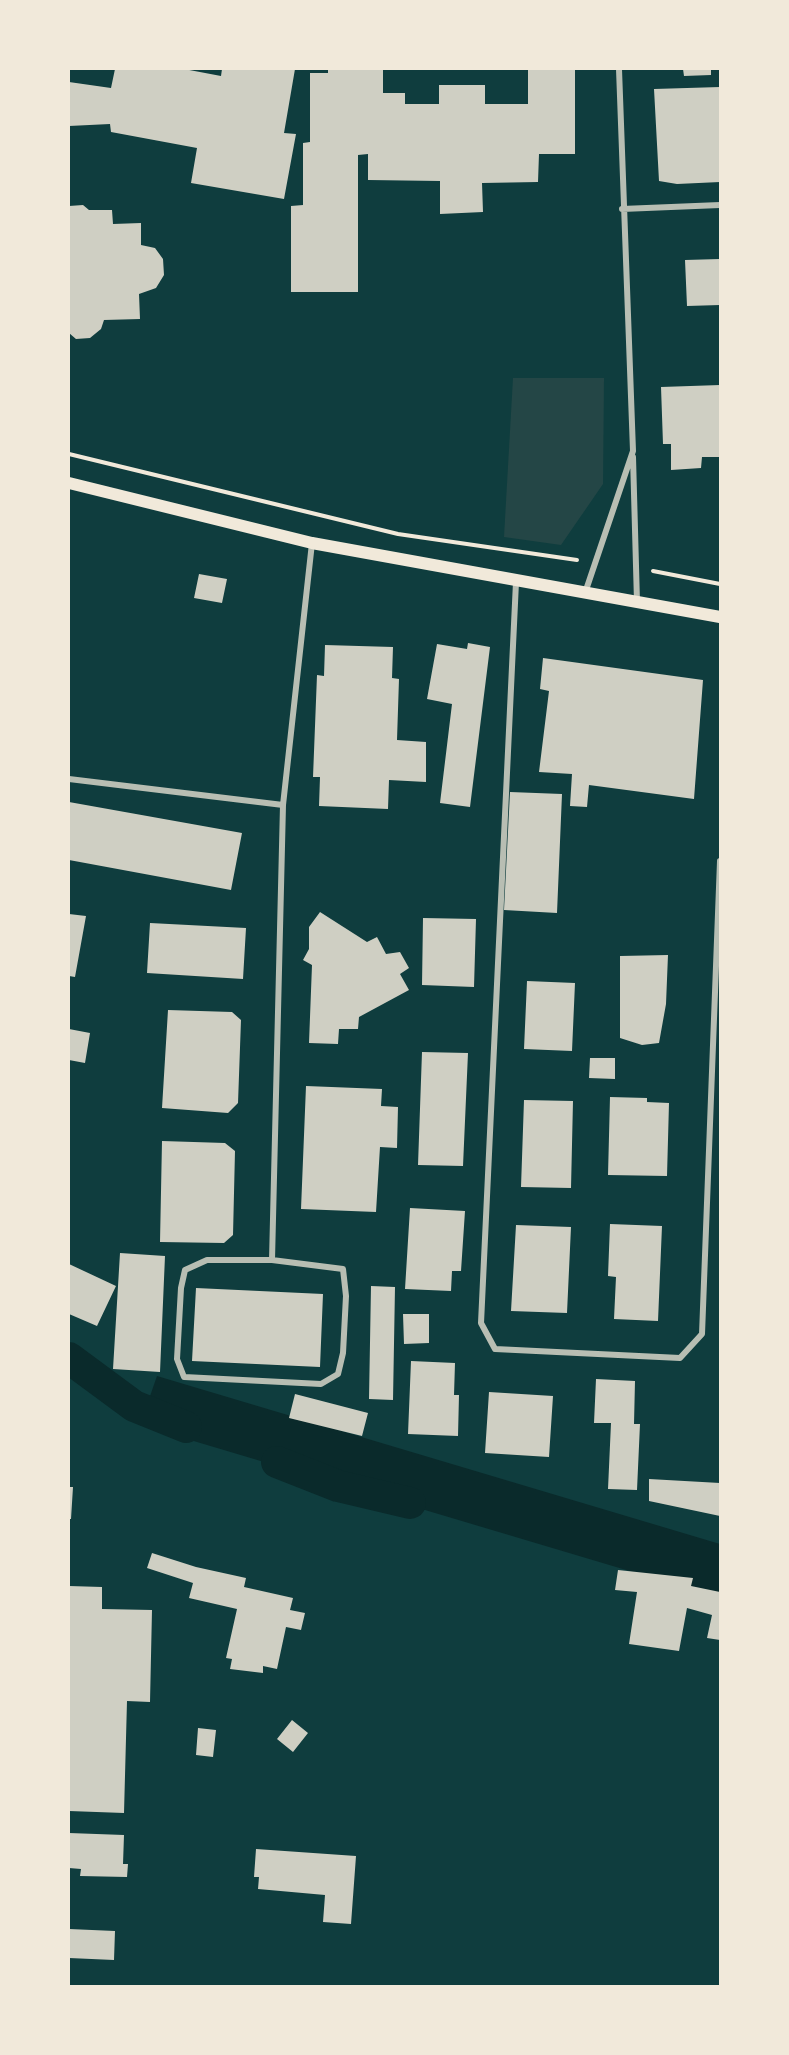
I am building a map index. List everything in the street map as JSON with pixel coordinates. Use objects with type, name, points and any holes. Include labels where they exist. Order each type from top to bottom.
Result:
[{"type":"main road","points":[[69,483],[312,543],[516,582],[585,592],[720,617]]},
{"type":"street","points":[[619,69],[637,602]]},
{"type":"street","points":[[622,208],[720,205]]},
{"type":"street","points":[[585,592],[633,451]]},
{"type":"street","points":[[272,1260],[283,805],[312,543]]},
{"type":"street","points":[[516,582],[481,1323],[495,1349],[680,1358],[702,1335],[720,861]]},
{"type":"street","points":[[69,778],[283,805]]},
{"type":"street","points":[[207,1260],[272,1260],[343,1269],[346,1296],[343,1353],[338,1374],[321,1384],[184,1377],[177,1359],[180,1288],[185,1270],[207,1260]]},
{"type":"path","points":[[69,454],[398,534],[597,562]]},
{"type":"path","points":[[636,569],[720,584]]},
{"type":"shaded area","points":[[513,378],[604,378],[603,484],[561,545],[504,537]]},
{"type":"shaded area","points":[[157,1376],[720,1544],[720,1598],[140,1425]]},
{"type":"building","points":[[115,69],[184,69],[221,76],[222,69],[295,69],[284,133],[296,134],[284,199],[191,183],[197,148],[111,132],[110,124],[69,126],[69,82],[111,88]]},
{"type":"building","points":[[328,69],[383,69],[383,93],[405,93],[405,104],[439,104],[439,85],[485,85],[485,104],[528,104],[528,69],[575,69],[575,154],[539,154],[538,182],[482,183],[483,212],[440,214],[440,181],[368,180],[368,154],[358,155],[358,292],[291,292],[291,206],[303,205],[303,143],[310,142],[310,73],[328,73]]},
{"type":"building","points":[[683,69],[711,69],[711,75],[684,76]]},
{"type":"building","points":[[720,87],[720,182],[677,184],[659,181],[654,89]]},
{"type":"building","points":[[83,205],[89,210],[112,210],[113,224],[141,223],[141,245],[155,248],[163,259],[164,275],[156,288],[139,294],[140,319],[104,320],[101,329],[90,338],[76,339],[69,333],[69,206]]},
{"type":"building","points":[[720,259],[720,305],[687,306],[685,260]]},
{"type":"building","points":[[720,385],[720,457],[702,457],[701,468],[671,470],[671,444],[663,444],[661,387]]},
{"type":"building","points":[[199,574],[227,579],[222,603],[194,598]]},
{"type":"building","points":[[468,643],[490,647],[470,807],[440,803],[452,704],[427,699],[437,644],[467,649]]},
{"type":"building","points":[[325,645],[393,647],[392,678],[399,679],[397,740],[426,742],[426,782],[389,780],[388,809],[319,806],[320,777],[313,777],[317,675],[324,676]]},
{"type":"building","points":[[543,658],[703,680],[694,799],[589,785],[587,807],[570,806],[572,774],[539,772],[549,691],[540,689]]},
{"type":"building","points":[[510,792],[562,794],[557,913],[504,910]]},
{"type":"building","points":[[69,802],[242,833],[231,890],[69,860]]},
{"type":"building","points":[[320,912],[367,942],[377,937],[386,954],[400,952],[409,968],[400,974],[409,990],[359,1017],[358,1029],[339,1029],[338,1044],[309,1043],[312,965],[303,960],[309,949],[309,927]]},
{"type":"building","points":[[69,914],[86,916],[75,977],[69,976]]},
{"type":"building","points":[[423,918],[476,919],[474,987],[422,985]]},
{"type":"building","points":[[150,923],[246,928],[243,979],[147,973]]},
{"type":"building","points":[[668,955],[666,1004],[659,1043],[642,1045],[620,1038],[620,956]]},
{"type":"building","points":[[527,981],[575,983],[572,1051],[524,1049]]},
{"type":"building","points":[[168,1010],[232,1012],[241,1020],[238,1103],[228,1113],[162,1108]]},
{"type":"building","points":[[69,1029],[90,1033],[85,1063],[69,1060]]},
{"type":"building","points":[[422,1052],[468,1053],[463,1166],[418,1165]]},
{"type":"building","points":[[590,1058],[615,1058],[615,1079],[589,1078]]},
{"type":"building","points":[[306,1086],[382,1089],[381,1106],[398,1107],[397,1148],[380,1147],[376,1212],[301,1209]]},
{"type":"building","points":[[610,1097],[647,1098],[647,1102],[669,1103],[667,1176],[608,1175]]},
{"type":"building","points":[[524,1100],[573,1101],[571,1188],[521,1187]]},
{"type":"building","points":[[162,1141],[225,1143],[235,1151],[233,1235],[224,1243],[160,1242]]},
{"type":"building","points":[[410,1208],[465,1211],[461,1271],[452,1271],[451,1291],[405,1289]]},
{"type":"building","points":[[610,1224],[662,1226],[658,1321],[614,1319],[616,1277],[608,1276]]},
{"type":"building","points":[[516,1225],[571,1227],[567,1313],[511,1311]]},
{"type":"building","points":[[120,1253],[165,1256],[160,1372],[113,1369]]},
{"type":"building","points":[[69,1264],[116,1286],[97,1326],[69,1314]]},
{"type":"building","points":[[371,1286],[395,1287],[393,1400],[369,1399]]},
{"type":"building","points":[[196,1288],[323,1294],[320,1367],[192,1361]]},
{"type":"building","points":[[403,1314],[429,1314],[429,1343],[404,1344]]},
{"type":"building","points":[[411,1361],[455,1363],[454,1395],[459,1395],[458,1436],[408,1434]]},
{"type":"building","points":[[596,1379],[635,1381],[634,1424],[640,1424],[637,1490],[608,1489],[611,1423],[594,1423]]},
{"type":"building","points":[[489,1392],[553,1396],[549,1457],[485,1453]]},
{"type":"building","points":[[295,1394],[368,1413],[362,1436],[289,1418]]},
{"type":"building","points":[[649,1479],[720,1483],[720,1516],[649,1501]]},
{"type":"building","points":[[69,1487],[73,1487],[71,1519],[69,1519]]},
{"type":"building","points":[[152,1553],[196,1567],[246,1578],[244,1587],[293,1598],[290,1610],[305,1613],[301,1630],[286,1627],[277,1669],[263,1666],[263,1673],[230,1669],[232,1659],[226,1658],[237,1609],[189,1598],[193,1583],[147,1568]]},
{"type":"building","points":[[618,1570],[693,1578],[691,1586],[720,1592],[720,1640],[707,1638],[712,1615],[687,1608],[679,1651],[629,1644],[637,1592],[615,1590]]},
{"type":"building","points":[[69,1586],[102,1587],[102,1609],[152,1610],[150,1702],[127,1701],[124,1813],[69,1811]]},
{"type":"building","points":[[292,1720],[308,1733],[293,1752],[277,1739]]},
{"type":"building","points":[[198,1728],[216,1730],[213,1757],[196,1755]]},
{"type":"building","points":[[69,1833],[124,1835],[123,1864],[128,1864],[127,1877],[80,1876],[81,1869],[69,1868]]},
{"type":"building","points":[[256,1849],[356,1856],[351,1924],[323,1922],[325,1895],[258,1889],[259,1877],[254,1877]]},
{"type":"building","points":[[69,1929],[115,1931],[114,1960],[69,1958]]},
{"type":"waterway","points":[[69,1358],[134,1406],[186,1427]]},
{"type":"waterway","points":[[277,1462],[338,1486],[410,1503]]}]
